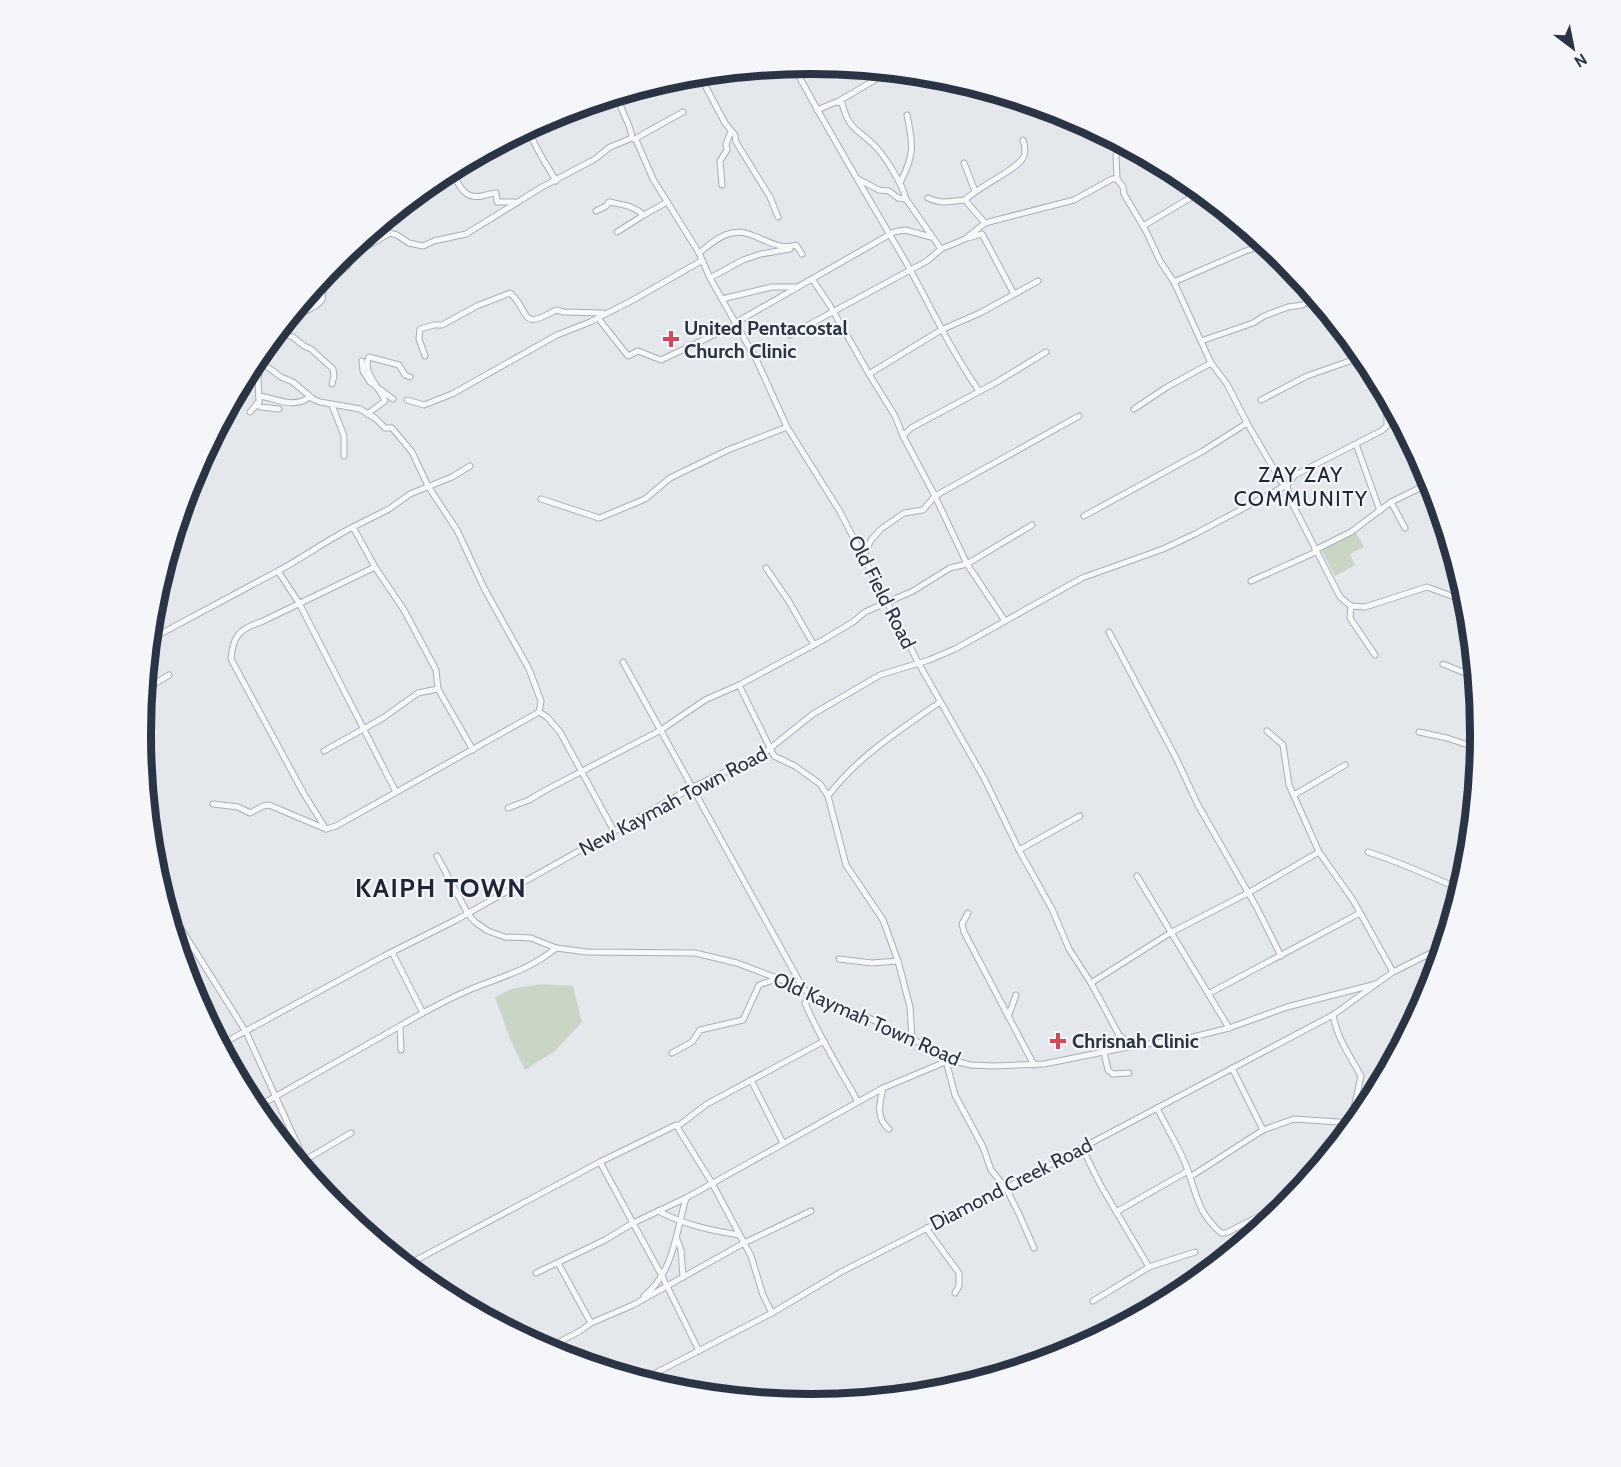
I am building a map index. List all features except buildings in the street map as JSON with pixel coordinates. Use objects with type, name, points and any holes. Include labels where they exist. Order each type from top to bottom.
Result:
[{"type":"street","points":[[817,110],[839,101],[879,77]]},
{"type":"street","points":[[800,78],[910,270],[941,330],[979,392]]},
{"type":"street","points":[[703,82],[770,197],[778,217]]},
{"type":"street","points":[[839,101],[852,125],[863,138],[872,143],[901,182],[906,199],[941,249]]},
{"type":"street","name":"Old Field Road","points":[[620,104],[653,179],[699,253],[710,278],[764,375],[787,427],[830,495],[919,664],[984,780],[1052,909],[1069,949],[1091,983],[1119,1035],[1133,1046]]},
{"type":"street","points":[[382,231],[397,235],[409,243],[423,246],[434,240],[445,240],[466,234],[516,202],[595,159],[610,147],[634,139],[683,112]]},
{"type":"street","points":[[901,182],[910,163],[912,140],[907,115]]},
{"type":"street","points":[[722,185],[720,161],[727,150],[726,144],[731,130]]},
{"type":"street","points":[[532,136],[556,181]]},
{"type":"street","points":[[928,198],[946,203],[965,200],[1019,162],[1024,154],[1023,140]]},
{"type":"street","points":[[1120,151],[1116,155],[1117,179],[1160,261],[1174,282],[1211,363],[1227,384],[1282,483],[1287,485],[1290,499],[1340,597],[1351,606],[1365,607],[1427,587],[1456,598]]},
{"type":"street","points":[[964,163],[975,191]]},
{"type":"street","points":[[456,178],[466,194],[476,197],[493,192],[496,193],[499,203],[516,202]]},
{"type":"street","points":[[857,179],[879,190],[889,191],[898,198],[906,199]]},
{"type":"street","points":[[965,239],[986,223],[1074,200],[1112,179],[1117,179]]},
{"type":"street","points":[[1143,226],[1194,197]]},
{"type":"street","points":[[965,200],[986,223]]},
{"type":"street","points":[[596,211],[609,202],[626,204],[644,215]]},
{"type":"street","points":[[617,232],[667,202]]},
{"type":"street","points":[[735,323],[889,235],[905,230],[931,237]]},
{"type":"street","points":[[699,253],[718,239],[733,232],[743,233],[788,248],[796,245]]},
{"type":"street","points":[[364,248],[388,234]]},
{"type":"street","points":[[790,335],[927,261],[941,249],[982,234],[1014,294]]},
{"type":"street","points":[[796,245],[801,254]]},
{"type":"street","points":[[710,278],[743,260],[761,254],[788,250],[796,245]]},
{"type":"street","points":[[1174,282],[1257,247]]},
{"type":"street","points":[[407,400],[424,405],[444,397],[557,335],[633,300],[701,261]]},
{"type":"street","points":[[338,273],[347,267],[349,262]]},
{"type":"street","points":[[812,279],[895,416],[967,564],[1005,621]]},
{"type":"street","points":[[869,374],[941,330],[980,313],[1038,281]]},
{"type":"street","points":[[722,299],[772,287],[797,287]]},
{"type":"street","points":[[302,313],[322,300],[323,288]]},
{"type":"street","points":[[425,356],[419,339],[420,329],[434,325],[442,326],[504,294],[510,293],[514,296],[524,316],[535,320],[556,310],[599,314],[607,312]]},
{"type":"street","points":[[1201,341],[1253,323],[1288,307],[1310,301]]},
{"type":"street","points":[[598,318],[628,356],[638,351],[646,352],[661,360],[711,335],[731,328],[738,329]]},
{"type":"street","points":[[284,336],[293,337],[303,346],[311,349],[333,369],[332,384]]},
{"type":"street","points":[[903,435],[911,428],[979,392],[1046,352]]},
{"type":"street","points":[[375,387],[374,380],[367,369],[369,357],[398,365],[405,375],[410,377]]},
{"type":"street","points":[[1261,400],[1299,379],[1354,360]]},
{"type":"street","points":[[362,361],[365,375],[381,393],[384,403],[367,414]]},
{"type":"street","points":[[1134,409],[1167,387],[1211,363]]},
{"type":"street","points":[[213,804],[238,807],[250,813],[269,805],[326,829],[336,826],[539,712],[541,701],[529,669],[484,588],[457,530],[428,486],[412,452],[398,434],[392,428],[381,426],[375,418],[360,409],[332,405],[310,397],[293,382],[263,366]]},
{"type":"street","points":[[250,412],[260,396],[258,377],[260,370]]},
{"type":"street","points":[[375,387],[393,399]]},
{"type":"street","points":[[260,396],[295,404],[302,403],[310,397]]},
{"type":"street","points":[[256,404],[260,407],[279,409]]},
{"type":"street","points":[[332,405],[344,436],[344,456]]},
{"type":"street","name":"New Kaymah Town Road","points":[[228,1041],[392,952],[468,914],[693,787],[770,750],[813,714],[880,675],[919,664],[955,649],[1082,578],[1163,549],[1287,485],[1295,475],[1384,429],[1388,423],[1387,414]]},
{"type":"street","points":[[863,557],[871,540],[881,529],[904,513],[923,510],[935,496],[1079,416]]},
{"type":"street","points":[[1084,516],[1203,451],[1247,423]]},
{"type":"street","points":[[541,499],[603,518],[645,499],[670,478],[728,450],[787,427]]},
{"type":"street","points":[[1356,444],[1380,511]]},
{"type":"street","points":[[158,635],[309,554],[327,540],[470,466]]},
{"type":"street","points":[[1251,581],[1351,532],[1391,502],[1422,487]]},
{"type":"street","points":[[1391,502],[1405,528]]},
{"type":"street","points":[[508,808],[529,801],[580,771],[661,730],[705,700],[739,685],[814,645],[853,622],[865,612],[913,591],[950,568],[967,564],[1032,525]]},
{"type":"street","points":[[353,527],[375,567],[404,610],[436,670],[438,689],[473,750]]},
{"type":"street","points":[[326,829],[304,794],[231,659],[232,645],[236,636],[247,627],[375,567]]},
{"type":"street","points":[[766,568],[814,645]]},
{"type":"street","points":[[278,571],[299,603],[396,792]]},
{"type":"street","points":[[1351,606],[1350,618],[1375,655]]},
{"type":"street","points":[[1109,632],[1176,758],[1198,805],[1281,956]]},
{"type":"street","points":[[623,662],[803,988]]},
{"type":"street","points":[[1443,664],[1468,674]]},
{"type":"street","points":[[152,685],[169,675]]},
{"type":"street","points":[[739,685],[774,756],[795,766],[820,783],[828,796],[846,865],[883,920],[898,961],[910,1007],[912,1039]]},
{"type":"street","points":[[324,751],[398,709],[418,693],[438,689]]},
{"type":"street","points":[[828,796],[840,781],[870,753],[940,702]]},
{"type":"street","points":[[539,712],[548,717],[560,732],[614,831]]},
{"type":"street","points":[[1267,731],[1283,745],[1289,785],[1319,852],[1341,880],[1393,972]]},
{"type":"street","points":[[1419,732],[1470,746]]},
{"type":"street","points":[[1293,795],[1345,765]]},
{"type":"street","points":[[1019,850],[1080,816]]},
{"type":"street","points":[[1091,983],[1170,933],[1248,893],[1319,852]]},
{"type":"street","points":[[1368,852],[1403,863],[1452,886]]},
{"type":"street","points":[[437,856],[468,914]]},
{"type":"street","points":[[1137,876],[1229,1028]]},
{"type":"street","points":[[968,913],[962,924],[964,932],[1034,1065]]},
{"type":"street","points":[[1208,994],[1360,913]]},
{"type":"street","name":"Old Kaymah Town Road","points":[[468,914],[475,922],[493,934],[531,938],[556,948],[588,952],[695,953],[727,960],[803,988],[813,997],[869,1018],[948,1060],[971,1065],[1044,1064],[1133,1046],[1185,1039],[1229,1028],[1287,1007],[1376,984]]},
{"type":"street","points":[[180,927],[246,1032],[277,1096],[298,1148]]},
{"type":"street","points":[[264,1103],[423,1013],[469,990],[523,970],[543,959],[556,948]]},
{"type":"street","points":[[392,952],[423,1013]]},
{"type":"street","name":"Diamond Creek Road","points":[[653,1374],[772,1313],[841,1272],[1006,1188],[1333,1015],[1393,972],[1433,952]]},
{"type":"street","points":[[839,959],[872,963],[898,961]]},
{"type":"street","points":[[672,1053],[692,1042],[700,1030],[743,1020],[759,984],[778,979]]},
{"type":"street","points":[[1008,1017],[1016,995]]},
{"type":"street","points":[[813,997],[805,1003],[816,1031],[858,1102]]},
{"type":"street","points":[[1333,1015],[1344,1046],[1362,1076],[1357,1103]]},
{"type":"street","points":[[400,1026],[401,1050]]},
{"type":"street","points":[[415,1261],[600,1162],[671,1126],[678,1126],[707,1104],[824,1041]]},
{"type":"street","points":[[1104,1052],[1108,1070],[1113,1074],[1129,1073]]},
{"type":"street","points":[[536,1273],[686,1198],[883,1088],[948,1060],[955,1095],[983,1147],[991,1170],[1006,1188],[1034,1248]]},
{"type":"street","points":[[1232,1068],[1263,1130]]},
{"type":"street","points":[[751,1080],[783,1143]]},
{"type":"street","points":[[883,1088],[879,1112],[883,1123],[889,1129]]},
{"type":"street","points":[[1157,1108],[1189,1174],[1198,1204],[1221,1233],[1226,1233],[1262,1215]]},
{"type":"street","points":[[1116,1212],[1189,1174],[1263,1130],[1294,1119],[1344,1122]]},
{"type":"street","points":[[678,1126],[744,1243],[758,1274],[762,1295],[772,1313]]},
{"type":"street","points":[[307,1160],[351,1134]]},
{"type":"street","points":[[1082,1148],[1149,1267]]},
{"type":"street","points":[[600,1162],[662,1276],[699,1351]]},
{"type":"street","points":[[633,1305],[648,1294],[662,1276],[671,1256],[686,1198]]},
{"type":"street","points":[[658,1211],[679,1222],[739,1236]]},
{"type":"street","points":[[558,1343],[591,1323],[633,1305],[744,1243],[811,1211]]},
{"type":"street","points":[[926,1228],[959,1273],[959,1286],[954,1293]]},
{"type":"street","points":[[676,1238],[681,1250],[683,1277]]},
{"type":"street","points":[[1093,1302],[1149,1267],[1195,1252]]},
{"type":"street","points":[[558,1263],[591,1323]]},
{"type":"green space","points":[[1355,531],[1364,547],[1350,554],[1355,565],[1335,576],[1321,549]]},
{"type":"green space","points":[[542,984],[573,986],[582,1022],[555,1051],[525,1070],[510,1039],[495,997],[511,989]]},
{"type":"place","name":"United Pentacostal Church Clinic","points":[[671,339]]},
{"type":"place","name":"Chrisnah Clinic","points":[[1058,1041]]},
{"type":"district","name":"ZAY ZAY COMMUNITY","points":[[1301,487]]},
{"type":"district","name":"KAIPH TOWN","points":[[441,888]]}]
